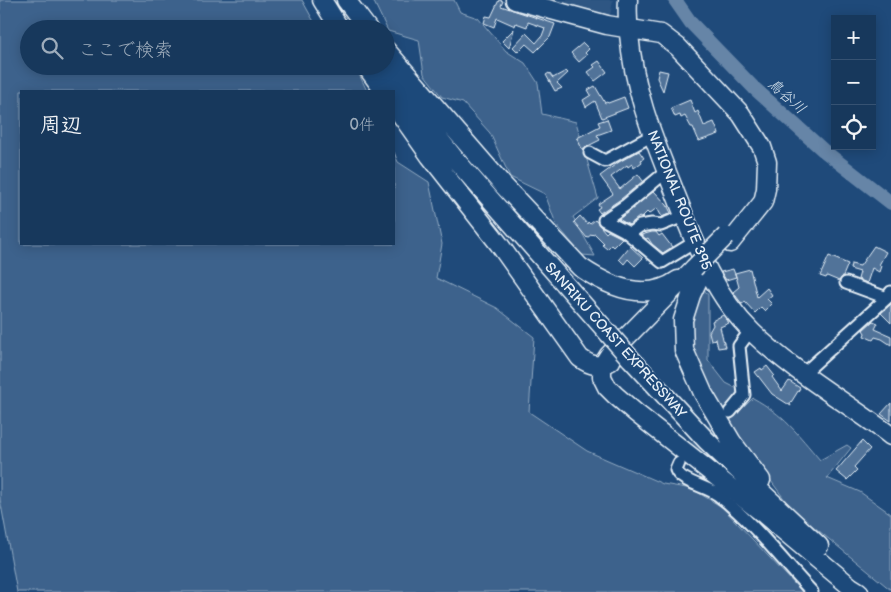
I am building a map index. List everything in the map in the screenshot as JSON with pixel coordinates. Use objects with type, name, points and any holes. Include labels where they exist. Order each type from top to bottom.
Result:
[{"type":"highway","points":[[322,0],[334,20]]},
{"type":"highway","points":[[334,0],[348,20]]},
{"type":"highway","points":[[346,0],[361,20]]},
{"type":"highway","points":[[395,106],[430,156],[499,244],[580,358],[588,364],[602,366],[615,359],[763,202],[766,189],[767,162],[762,146],[741,114],[678,47],[661,34],[629,30],[554,5],[515,0]]},
{"type":"highway","name":"NATIONAL ROUTE 395","points":[[628,0],[632,59],[638,90],[666,171],[712,279],[726,301],[750,331],[780,357],[891,436]]},
{"type":"highway","points":[[395,60],[541,227],[580,267],[611,286],[631,291],[650,292],[669,286],[697,272]]},
{"type":"highway","points":[[372,75],[383,90]]},
{"type":"highway","name":"SANRIKU COAST EXPRESSWAY","points":[[389,75],[456,159],[630,358],[708,441],[791,520],[873,592]]},
{"type":"highway","points":[[697,272],[684,320],[684,350],[703,393],[732,442],[775,496],[791,520]]},
{"type":"highway","points":[[602,366],[602,377],[607,387],[636,413],[765,515],[851,588],[859,592]]},
{"type":"street","points":[[590,153],[605,161],[652,135]]},
{"type":"street","points":[[666,171],[604,220],[629,234],[662,262],[695,242]]},
{"type":"street","points":[[629,234],[640,226],[661,225],[684,216]]},
{"type":"street","points":[[846,283],[889,295]]},
{"type":"street","points":[[804,373],[889,295]]},
{"type":"street","points":[[730,412],[744,396],[739,346],[750,331]]},
{"type":"street","points":[[679,463],[676,470],[681,477],[716,493],[728,503],[812,592]]},
{"type":"shaded area","points":[[0,0],[302,0],[313,20],[20,20],[20,75],[359,75],[367,90],[20,90],[20,245],[395,245],[395,154],[398,162],[429,182],[442,244],[436,278],[497,308],[534,337],[529,412],[587,451],[663,484],[692,489],[722,507],[802,592],[17,592],[0,499]]},
{"type":"shaded area","points":[[373,0],[454,0],[460,12],[478,18],[506,51],[525,63],[538,83],[542,114],[576,122],[598,198],[573,217],[595,256],[582,255],[556,224],[545,194],[510,177],[490,133],[463,103],[442,97],[424,74],[419,40],[395,33],[395,20],[383,20]]},
{"type":"shaded area","points":[[539,0],[613,0],[610,17]]},
{"type":"shaded area","points":[[702,286],[708,295],[708,360],[726,383],[742,391],[723,415],[693,358],[688,321]]},
{"type":"shaded area","points":[[753,398],[782,418],[820,460],[847,445],[851,448],[827,478],[860,492],[891,514],[891,590],[791,508],[728,423]]},
{"type":"building","points":[[499,0],[503,1],[501,6],[555,24],[550,37],[535,52],[526,44],[518,52],[513,47],[526,33],[536,43],[542,36],[545,28],[528,22],[527,27],[516,23],[515,26],[497,18],[494,27],[484,23],[486,16],[491,17]]},
{"type":"building","points":[[514,29],[509,48],[502,41]]},
{"type":"building","points":[[583,43],[589,49],[585,53],[587,55],[579,62],[571,53]]},
{"type":"building","points":[[599,61],[607,72],[595,81],[588,72]]},
{"type":"building","points":[[659,70],[668,72],[663,91],[657,78]]},
{"type":"building","points":[[566,71],[568,73],[557,83],[562,88],[555,91],[546,75],[549,73],[553,78]]},
{"type":"building","points":[[595,86],[605,103],[624,97],[628,108],[602,118],[595,101],[586,107],[583,100],[591,95],[588,90]]},
{"type":"building","points":[[690,100],[695,113],[698,111],[704,126],[714,122],[719,134],[699,141],[693,127],[691,127],[685,116],[681,118],[680,115],[675,117],[671,108]]},
{"type":"building","points":[[607,119],[611,130],[597,135],[600,140],[582,149],[577,138],[600,126],[598,122]]},
{"type":"building","points":[[639,151],[644,158],[641,160],[642,162],[634,168],[632,164],[628,167],[627,165],[611,177],[620,189],[638,174],[643,181],[600,213],[597,209],[600,207],[598,204],[613,194],[600,176],[619,162]]},
{"type":"building","points":[[654,191],[667,205],[671,213],[662,217],[657,208],[649,214],[647,212],[629,225],[619,219]]},
{"type":"building","points":[[580,216],[587,224],[595,220],[606,233],[608,231],[622,238],[613,247],[611,245],[607,249],[595,234],[587,238],[574,222]]},
{"type":"building","points":[[656,232],[659,236],[662,234],[672,247],[663,253],[648,238],[646,239],[641,235]]},
{"type":"building","points":[[630,246],[643,258],[635,266],[628,259],[624,264],[619,259]]},
{"type":"building","points":[[874,246],[886,252],[879,265],[881,266],[879,272],[872,268],[867,283],[858,279],[860,272],[850,269],[851,264],[860,266]]},
{"type":"building","points":[[829,256],[848,264],[839,281],[827,276],[826,278],[820,276]]},
{"type":"building","points":[[733,269],[736,277],[726,280],[721,272]]},
{"type":"building","points":[[750,269],[757,297],[767,288],[772,295],[767,299],[772,304],[765,311],[761,307],[755,313],[745,302],[742,304],[733,292],[739,287],[735,273]]},
{"type":"building","points":[[891,304],[891,323],[881,313]]},
{"type":"building","points":[[723,315],[729,323],[720,327],[725,347],[718,348],[716,339],[711,340],[709,332],[713,325],[712,321]]},
{"type":"building","points":[[873,321],[878,323],[875,329],[891,336],[891,345],[882,339],[875,337],[873,340],[864,336],[863,330]]},
{"type":"building","points":[[767,366],[782,391],[789,381],[800,388],[790,404],[791,406],[772,394],[755,372]]},
{"type":"building","points":[[891,403],[891,421],[881,414]]},
{"type":"building","points":[[862,441],[870,449],[854,467],[857,470],[847,480],[836,471]]},
{"type":"waterway","name":"鳥谷川","points":[[675,0],[691,23],[754,88],[823,150],[891,203]]},
{"type":"tunnel","points":[[683,458],[724,419]]}]
